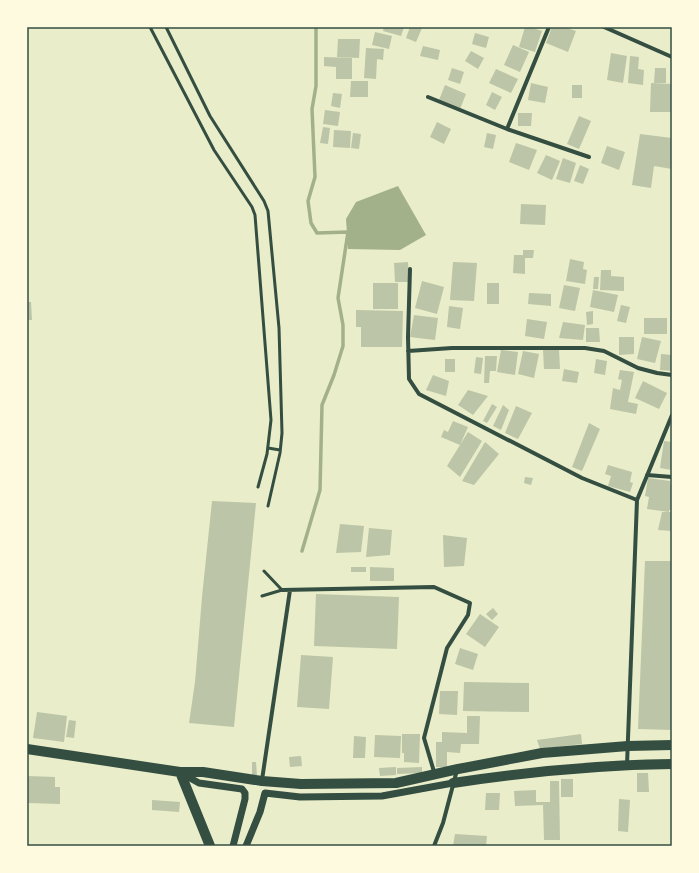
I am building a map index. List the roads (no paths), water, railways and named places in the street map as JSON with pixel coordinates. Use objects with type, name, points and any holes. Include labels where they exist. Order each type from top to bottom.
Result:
[{"type":"main road","points":[[27,749],[180,772],[203,772],[262,781],[301,784],[396,783],[458,769],[542,753],[628,746],[672,745]]},
{"type":"main road","points":[[453,783],[494,776],[627,765],[672,764]]},
{"type":"main road","points":[[180,772],[210,846]]},
{"type":"street","points":[[507,129],[549,27]]},
{"type":"street","points":[[604,27],[672,57]]},
{"type":"street","points":[[428,97],[507,129],[589,157]]},
{"type":"street","points":[[410,269],[408,351],[409,379],[418,394],[582,478],[637,500]]},
{"type":"street","points":[[408,351],[452,348],[585,348],[604,351],[638,368],[672,375]]},
{"type":"street","points":[[627,765],[637,500],[672,415]]},
{"type":"street","points":[[647,475],[672,476]]},
{"type":"street","points":[[282,590],[434,587],[470,603],[468,615],[447,648],[424,738],[435,775]]},
{"type":"street","points":[[246,846],[260,812],[264,793],[262,781],[290,590]]},
{"type":"street","points":[[434,846],[443,823],[458,769]]},
{"type":"street","points":[[180,772],[199,783],[242,789],[245,793],[244,805],[233,846]]},
{"type":"street","points":[[264,793],[300,797],[382,796],[453,783]]},
{"type":"lane","points":[[150,27],[214,150],[248,201],[255,215],[271,420],[268,448],[258,487]]},
{"type":"lane","points":[[166,27],[210,116],[264,201],[268,210],[279,328],[282,434],[268,506]]},
{"type":"lane","points":[[268,448],[280,450]]},
{"type":"lane","points":[[262,596],[282,590],[264,571]]},
{"type":"waterway","points":[[302,551],[320,490],[322,405],[334,375],[343,346],[343,325],[338,298],[348,232],[317,233],[311,223],[308,201],[315,177],[312,109],[316,86],[316,27]]}]
